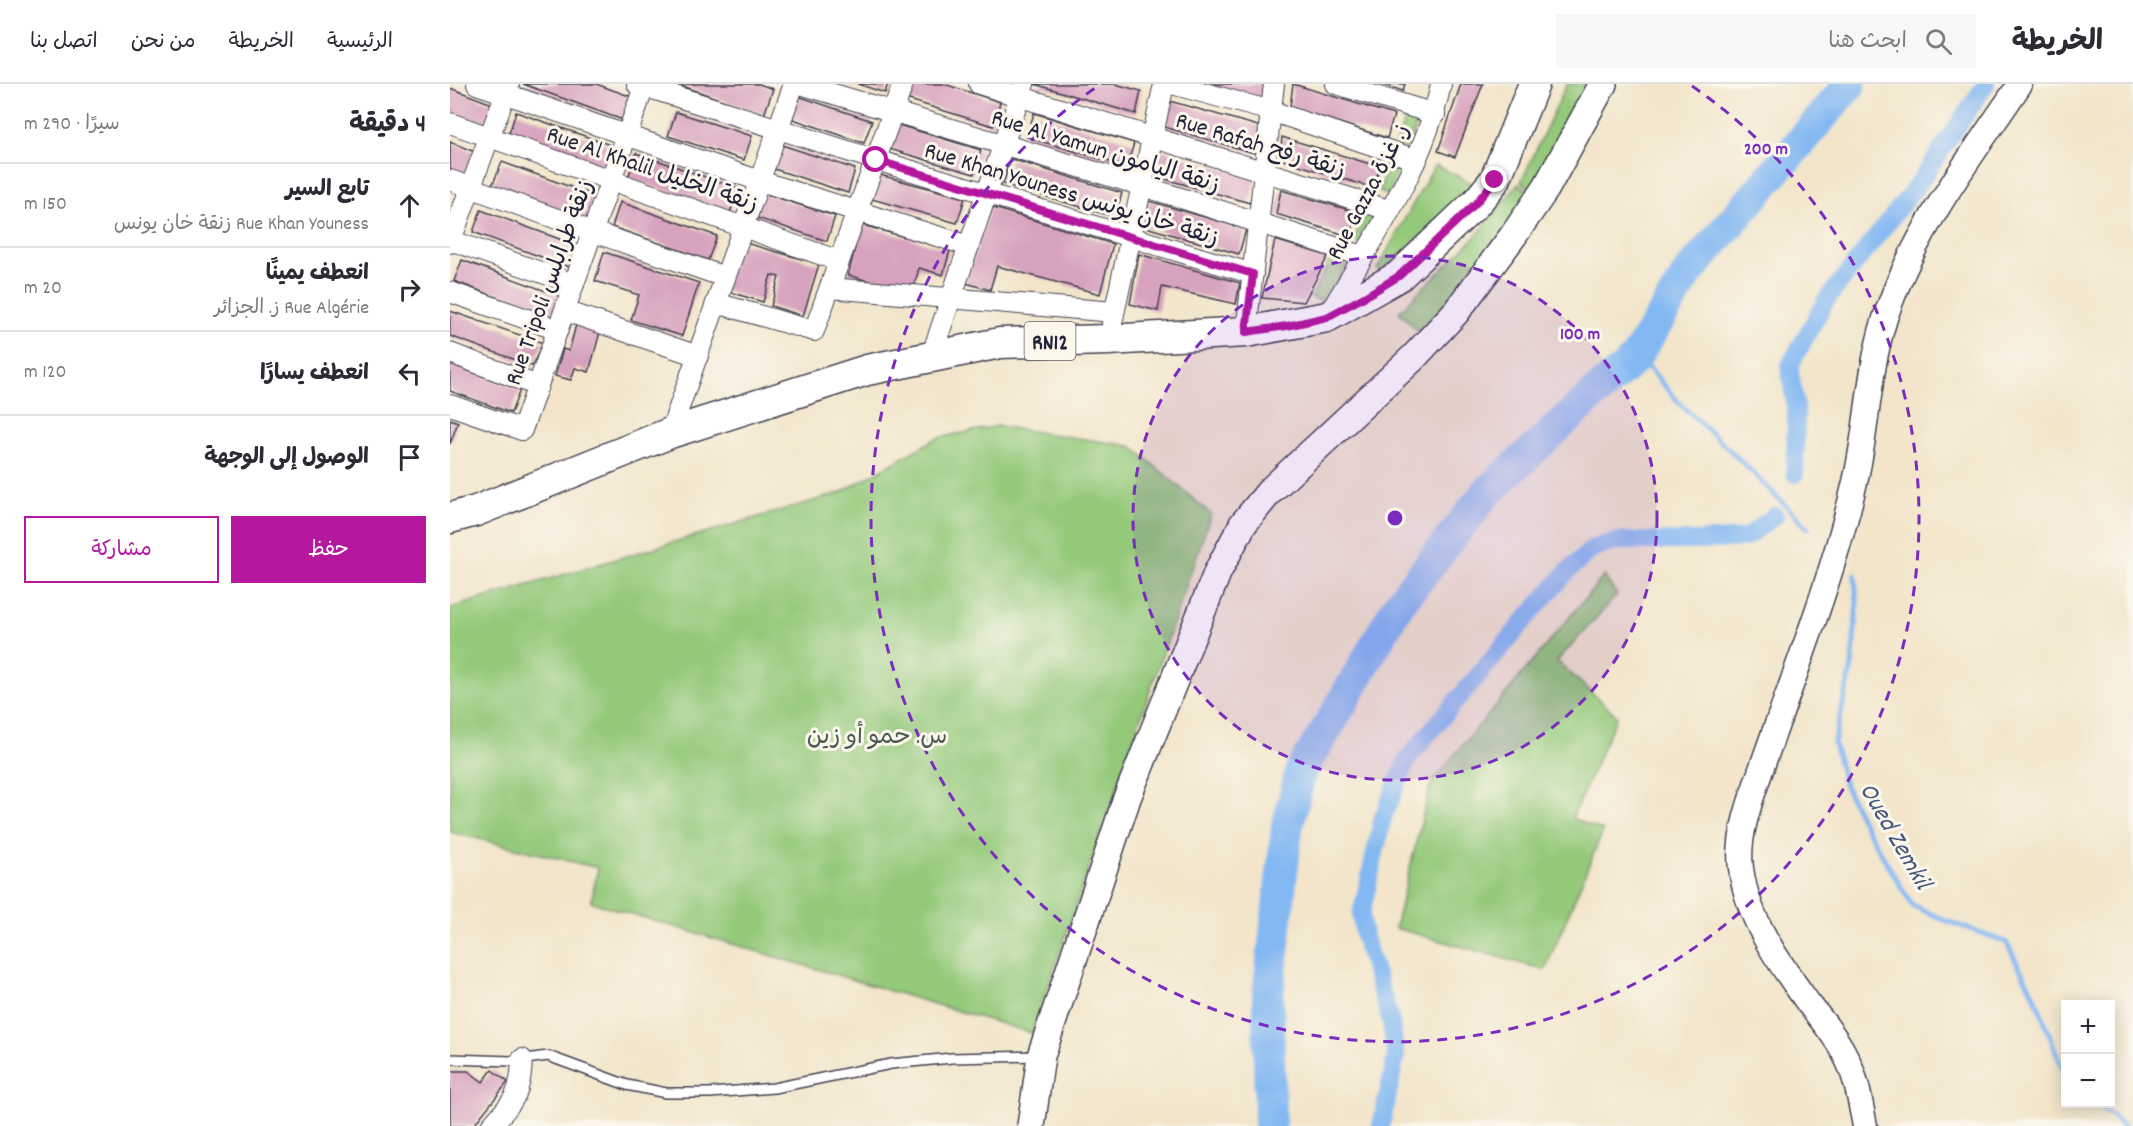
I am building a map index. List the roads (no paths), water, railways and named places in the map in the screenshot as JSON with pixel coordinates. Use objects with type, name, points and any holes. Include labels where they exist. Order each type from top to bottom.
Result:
[{"type":"main road","name":"RN12","points":[[450,529],[463,514],[670,433],[867,370],[1000,343],[1108,340],[1246,332],[1327,317],[1399,276],[1476,203],[1495,180],[1534,84]]},
{"type":"main road","points":[[1031,1126],[1041,1056],[1127,798],[1218,572],[1243,524],[1270,491],[1413,358],[1456,312],[1546,188],[1603,84]]},
{"type":"street","points":[[477,84],[507,89],[627,137],[969,246]]},
{"type":"street","points":[[670,433],[794,84]]},
{"type":"street","name":"Rue Al Yamun زنقة اليامون","points":[[800,84],[1143,186],[1363,256]]},
{"type":"street","points":[[716,303],[814,331],[903,84]]},
{"type":"street","name":"Rue Rafah زنقة رفح","points":[[980,84],[1022,90],[1154,137],[1389,210]]},
{"type":"street","points":[[1108,340],[1164,84]]},
{"type":"street","points":[[1172,84],[1271,111],[1417,160]]},
{"type":"street","points":[[1246,332],[1274,84]]},
{"type":"street","points":[[1336,84],[1435,114]]},
{"type":"street","name":"Rue Gazza ز. غزة","points":[[1327,317],[1417,160],[1435,114],[1441,84]]},
{"type":"street","points":[[1865,1126],[1853,1071],[1844,1052],[1809,1004],[1760,928],[1748,902],[1739,853],[1750,800],[1801,657],[1852,494],[1861,453],[1875,356],[1890,302],[1934,213],[2020,84]]},
{"type":"street","name":"Rue Khan Youness زنقة خان يونس","points":[[642,85],[876,160],[1253,274]]},
{"type":"street","name":"Rue Tripoli زنقة طرابلس","points":[[450,405],[522,430],[627,137],[642,85]]},
{"type":"street","points":[[507,89],[450,241],[574,284]]},
{"type":"street","points":[[931,357],[1022,90]]},
{"type":"street","name":"Rue Al Khalil زنقة الخليل","points":[[450,123],[839,261]]},
{"type":"street","points":[[450,180],[725,277]]},
{"type":"street","points":[[830,288],[1114,312]]},
{"type":"street","points":[[450,292],[558,330]]},
{"type":"street","points":[[565,311],[698,356]]},
{"type":"street","points":[[450,353],[538,386]]},
{"type":"street","points":[[490,1126],[518,1094],[522,1059]]},
{"type":"lane","points":[[450,1059],[511,1061],[548,1056],[627,1085],[666,1093],[710,1093],[774,1088],[834,1074],[901,1063],[952,1058],[1041,1056]]},
{"type":"waterway","points":[[1270,1126],[1268,997],[1287,828],[1301,770],[1398,605],[1487,492],[1634,360],[1689,272],[1850,84]]},
{"type":"waterway","points":[[1795,474],[1796,408],[1789,367],[1825,302],[1921,180],[1986,84]]},
{"type":"waterway","name":"Oued Zemkil","points":[[1634,360],[1645,363],[1680,404],[1808,528]]},
{"type":"waterway","points":[[1381,1126],[1396,1056],[1391,1022],[1364,937],[1361,915],[1383,817],[1408,758],[1530,614],[1567,572],[1593,548],[1619,541],[1700,541],[1745,538],[1775,516]]},
{"type":"waterway","name":"Oued Zemkil","points":[[1855,575],[1857,603],[1852,666],[1834,743],[1845,786],[1863,823],[1912,905],[1944,920],[2006,942],[2036,999],[2061,1065]]},
{"type":"waterway","name":"Oued Zemkil","points":[[2102,1108],[2124,1126]]},
{"type":"park label","name":"س. حمو أو زين","points":[[877,735]]}]
